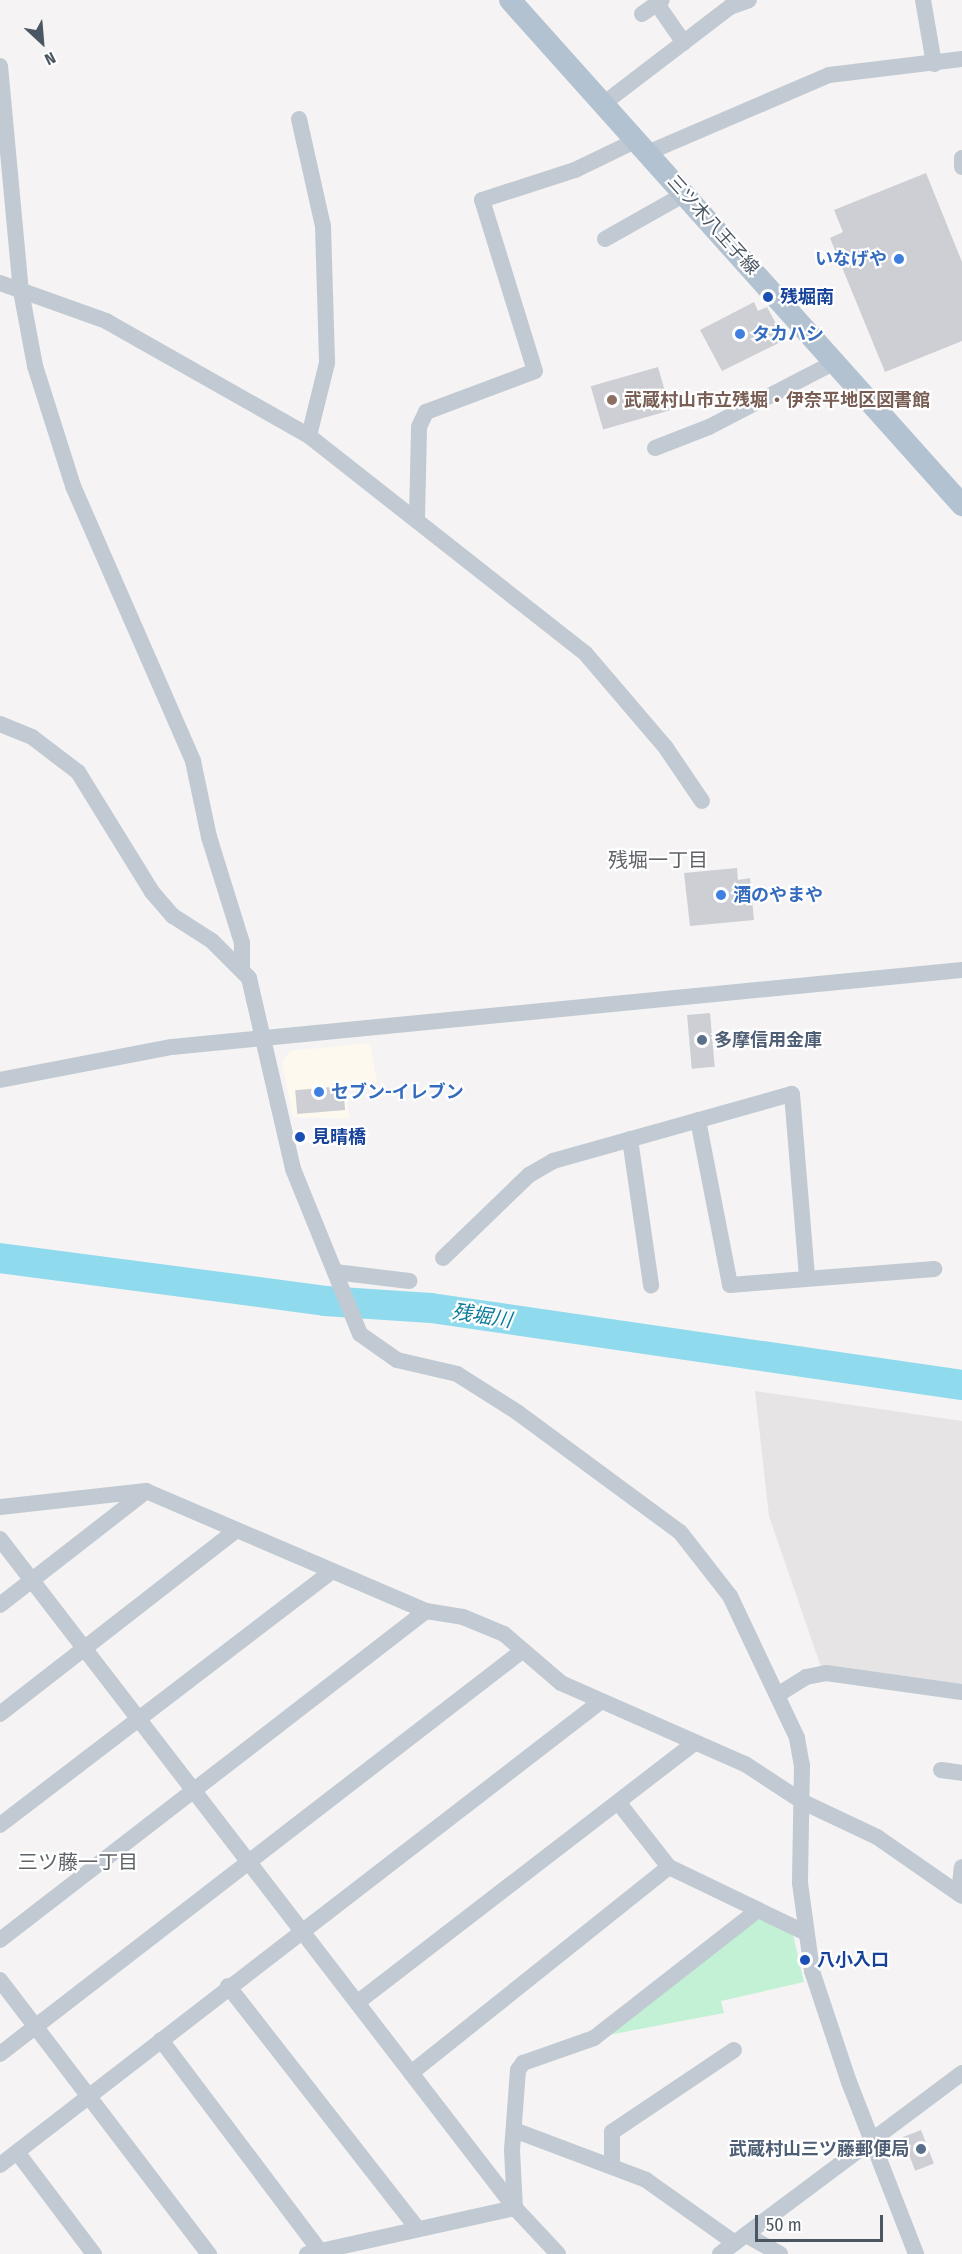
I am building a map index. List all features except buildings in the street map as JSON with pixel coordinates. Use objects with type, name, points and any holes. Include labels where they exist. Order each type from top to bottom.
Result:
[{"type":"main road","name":"三ツ木八王子線","points":[[510,0],[962,504]]},
{"type":"street","points":[[603,104],[730,7],[749,0]]},
{"type":"street","points":[[923,0],[934,64]]},
{"type":"street","points":[[642,14],[659,2],[684,43]]},
{"type":"street","points":[[417,517],[419,427],[426,411],[535,370],[482,200],[641,147],[830,75],[962,59]]},
{"type":"street","points":[[0,66],[21,291],[35,366],[73,486],[193,761],[209,837],[242,943],[242,968]]},
{"type":"street","points":[[298,119],[323,226],[327,363],[309,436]]},
{"type":"street","points":[[962,158],[962,167]]},
{"type":"street","points":[[604,239],[685,194]]},
{"type":"street","points":[[0,283],[106,321],[309,436],[417,517],[585,652],[666,748],[702,801]]},
{"type":"street","points":[[655,448],[709,427],[835,362]]},
{"type":"street","points":[[0,724],[32,737],[78,772],[152,892],[173,916],[242,968],[254,988],[293,1169],[356,1328],[375,1348],[397,1360],[443,1369],[475,1383],[680,1532],[730,1596],[779,1694],[797,1738],[802,1802],[804,1932],[824,2013],[916,2254]]},
{"type":"street","points":[[0,1080],[125,1054],[265,1037],[962,970]]},
{"type":"street","points":[[443,1258],[542,1167],[630,1139],[792,1094],[807,1277]]},
{"type":"street","points":[[698,1120],[730,1286],[807,1277],[934,1269]]},
{"type":"street","points":[[630,1139],[651,1285]]},
{"type":"street","points":[[336,1274],[409,1281]]},
{"type":"street","points":[[0,1605],[146,1491]]},
{"type":"street","points":[[0,1507],[146,1491],[426,1611],[483,1625],[504,1634],[561,1683],[600,1702],[643,1716],[694,1743],[745,1764],[802,1802],[877,1837],[960,1895]]},
{"type":"street","points":[[0,1714],[236,1530]]},
{"type":"street","points":[[0,1539],[302,1928],[515,2208],[558,2254]]},
{"type":"street","points":[[0,1825],[332,1571]]},
{"type":"street","points":[[0,1940],[426,1611]]},
{"type":"street","points":[[0,2054],[522,1651]]},
{"type":"street","points":[[779,1694],[806,1677],[826,1673],[962,1692]]},
{"type":"street","points":[[0,2165],[302,1928],[600,1702]]},
{"type":"street","points":[[358,2002],[694,1743]]},
{"type":"street","points":[[941,1770],[962,1773]]},
{"type":"street","points":[[618,1802],[669,1867],[804,1932]]},
{"type":"street","points":[[411,2073],[669,1867]]},
{"type":"street","points":[[960,1895],[962,1867]]},
{"type":"street","points":[[515,2208],[514,2130],[518,2070],[523,2063],[594,2038],[758,1910]]},
{"type":"street","points":[[0,1980],[209,2254]]},
{"type":"street","points":[[228,1986],[418,2229]]},
{"type":"street","points":[[160,2040],[312,2253],[515,2208]]},
{"type":"street","points":[[612,2164],[612,2132],[734,2050]]},
{"type":"street","points":[[720,2254],[962,2073]]},
{"type":"street","points":[[514,2130],[612,2164],[646,2180],[741,2239],[780,2254]]},
{"type":"street","points":[[17,2152],[94,2254]]},
{"type":"shaded area","points":[[370,1043],[377,1082],[346,1088],[349,1119],[293,1117],[282,1062],[290,1051]]},
{"type":"shaded area","points":[[755,1391],[962,1421],[962,1687],[821,1667],[769,1516]]},
{"type":"green space","points":[[755,1917],[792,1930],[804,1982],[721,2001],[724,2013],[603,2036]]},
{"type":"waterway","name":"残堀川","points":[[0,1258],[325,1301],[431,1308],[962,1385]]},
{"type":"place","name":"いなげや","points":[[899,259]]},
{"type":"place","name":"残堀南","points":[[768,297]]},
{"type":"place","name":"タカハシ","points":[[740,334]]},
{"type":"place","name":"武蔵村山市立残堀・伊奈平地区図書館","points":[[612,400]]},
{"type":"place","name":"酒のやまや","points":[[721,895]]},
{"type":"place","name":"多摩信用金庫","points":[[702,1040]]},
{"type":"place","name":"セブン-イレブン","points":[[319,1092]]},
{"type":"place","name":"見晴橋","points":[[300,1137]]},
{"type":"place","name":"八小入口","points":[[805,1960]]},
{"type":"place","name":"武蔵村山三ツ藤郵便局","points":[[921,2149]]},
{"type":"district","name":"残堀一丁目","points":[[658,860]]},
{"type":"district","name":"三ツ藤一丁目","points":[[78,1862]]}]
